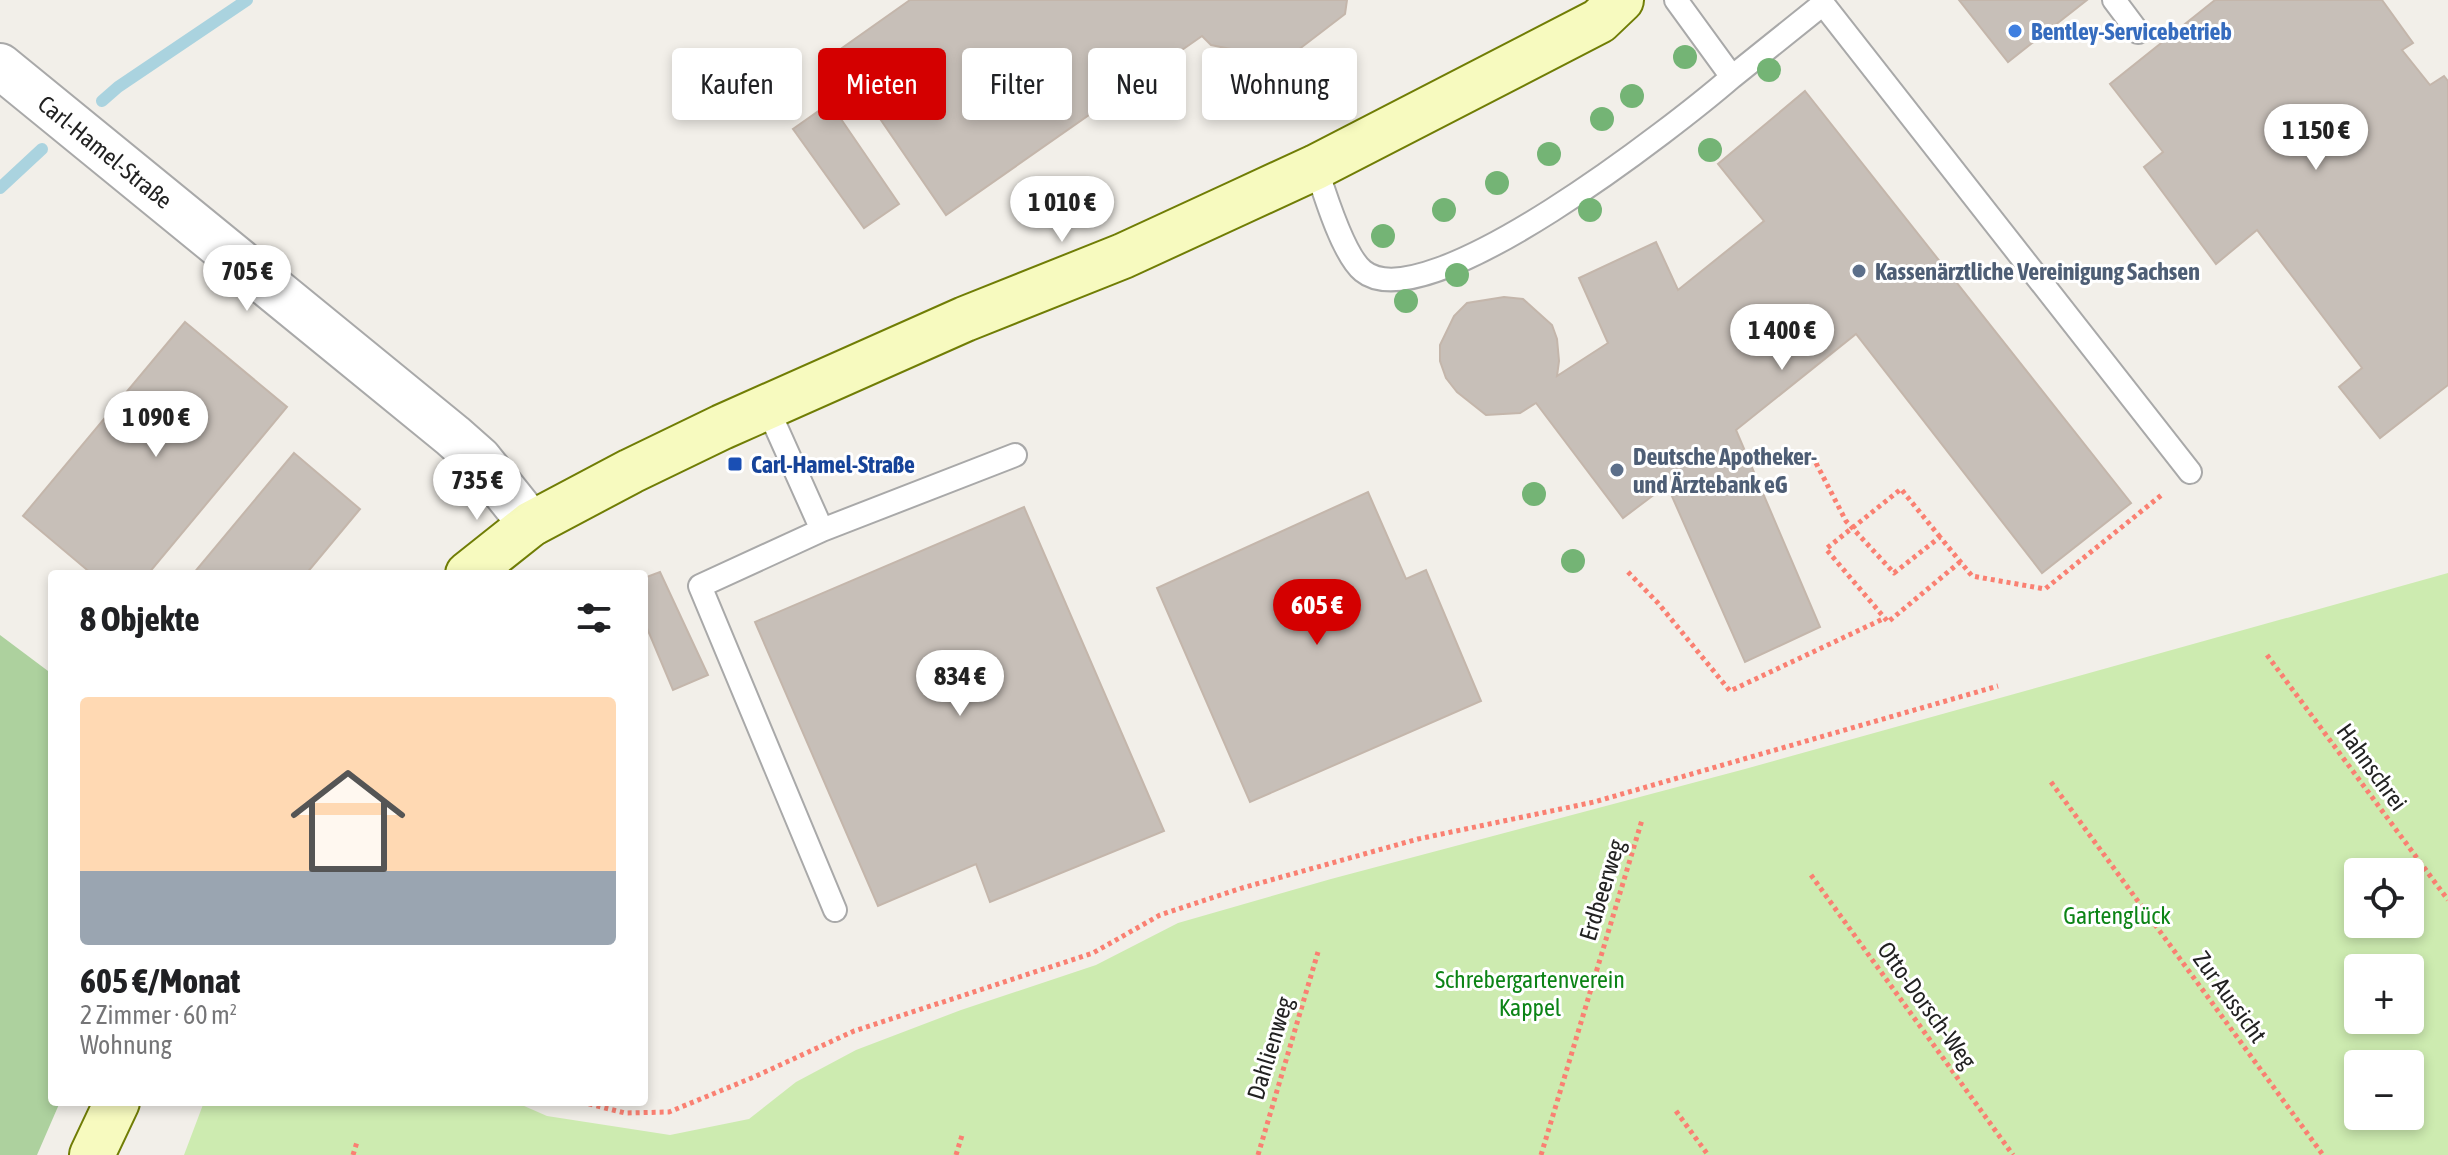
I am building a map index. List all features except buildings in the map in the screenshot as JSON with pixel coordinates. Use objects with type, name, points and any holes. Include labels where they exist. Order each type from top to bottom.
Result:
[{"type":"main road","points":[[473,570],[531,524],[631,471],[965,319],[1123,256],[1316,167],[1599,21],[1621,0]]},
{"type":"main road","points":[[92,1155],[115,1106]]},
{"type":"street","name":"Carl-Hamel-Straße","points":[[0,66],[479,459],[531,524]]},
{"type":"lane","points":[[1676,0],[1732,77]]},
{"type":"lane","points":[[2114,0],[2138,32]]},
{"type":"lane","points":[[1316,167],[1352,258],[1364,272],[1386,281],[1414,278],[1451,265],[1556,208],[1603,177],[1688,115],[1823,4],[2190,472]]},
{"type":"lane","points":[[767,407],[822,530]]},
{"type":"lane","points":[[835,910],[700,586],[822,530],[1015,455]]},
{"type":"path","points":[[1816,463],[1846,521],[1894,573],[1940,537]]},
{"type":"path","points":[[1960,561],[1888,622],[1826,549],[1901,489],[1960,561],[1972,576],[2045,589],[2190,472]]},
{"type":"path","points":[[1628,572],[1658,603],[1730,691],[1885,618]]},
{"type":"path","name":"Hahnschrei","points":[[2267,655],[2448,900]]},
{"type":"path","points":[[597,1106],[625,1113],[669,1112],[854,1031],[1093,953],[1160,915],[1242,888],[1418,839],[1594,802],[1998,686]]},
{"type":"path","name":"Zur Aussicht","points":[[2051,782],[2323,1155]]},
{"type":"path","name":"Erdbeerweg","points":[[1541,1155],[1642,820]]},
{"type":"path","name":"Otto-Dorsch-Weg","points":[[1811,875],[2013,1155]]},
{"type":"path","name":"Dahlienweg","points":[[1258,1155],[1318,952]]},
{"type":"path","points":[[1676,1111],[1708,1155]]},
{"type":"path","points":[[956,1155],[963,1132]]},
{"type":"path","points":[[353,1155],[357,1142]]},
{"type":"green space","points":[[2448,573],[2448,1155],[184,1155],[202,1106],[524,1106],[547,1116],[670,1135],[749,1119],[796,1082],[856,1050],[961,1010],[1096,965],[1178,923]]},
{"type":"green space","points":[[0,635],[48,671],[48,1106],[58,1106],[37,1155],[0,1155]]},
{"type":"waterway","points":[[102,101],[247,0]]},
{"type":"waterway","points":[[0,188],[42,149]]},
{"type":"place","name":"Bentley-Servicebetrieb","points":[[2015,31]]},
{"type":"place","name":"Kassenärztliche Vereinigung Sachsen","points":[[1859,271]]},
{"type":"place","name":"Carl-Hamel-Straße","points":[[735,464]]},
{"type":"place","name":"Deutsche Apotheker- und Ärztebank eG","points":[[1617,470]]},
{"type":"park label","name":"Gartenglück","points":[[2117,915]]},
{"type":"park label","name":"Schrebergartenverein Kappel","points":[[1530,993]]}]
